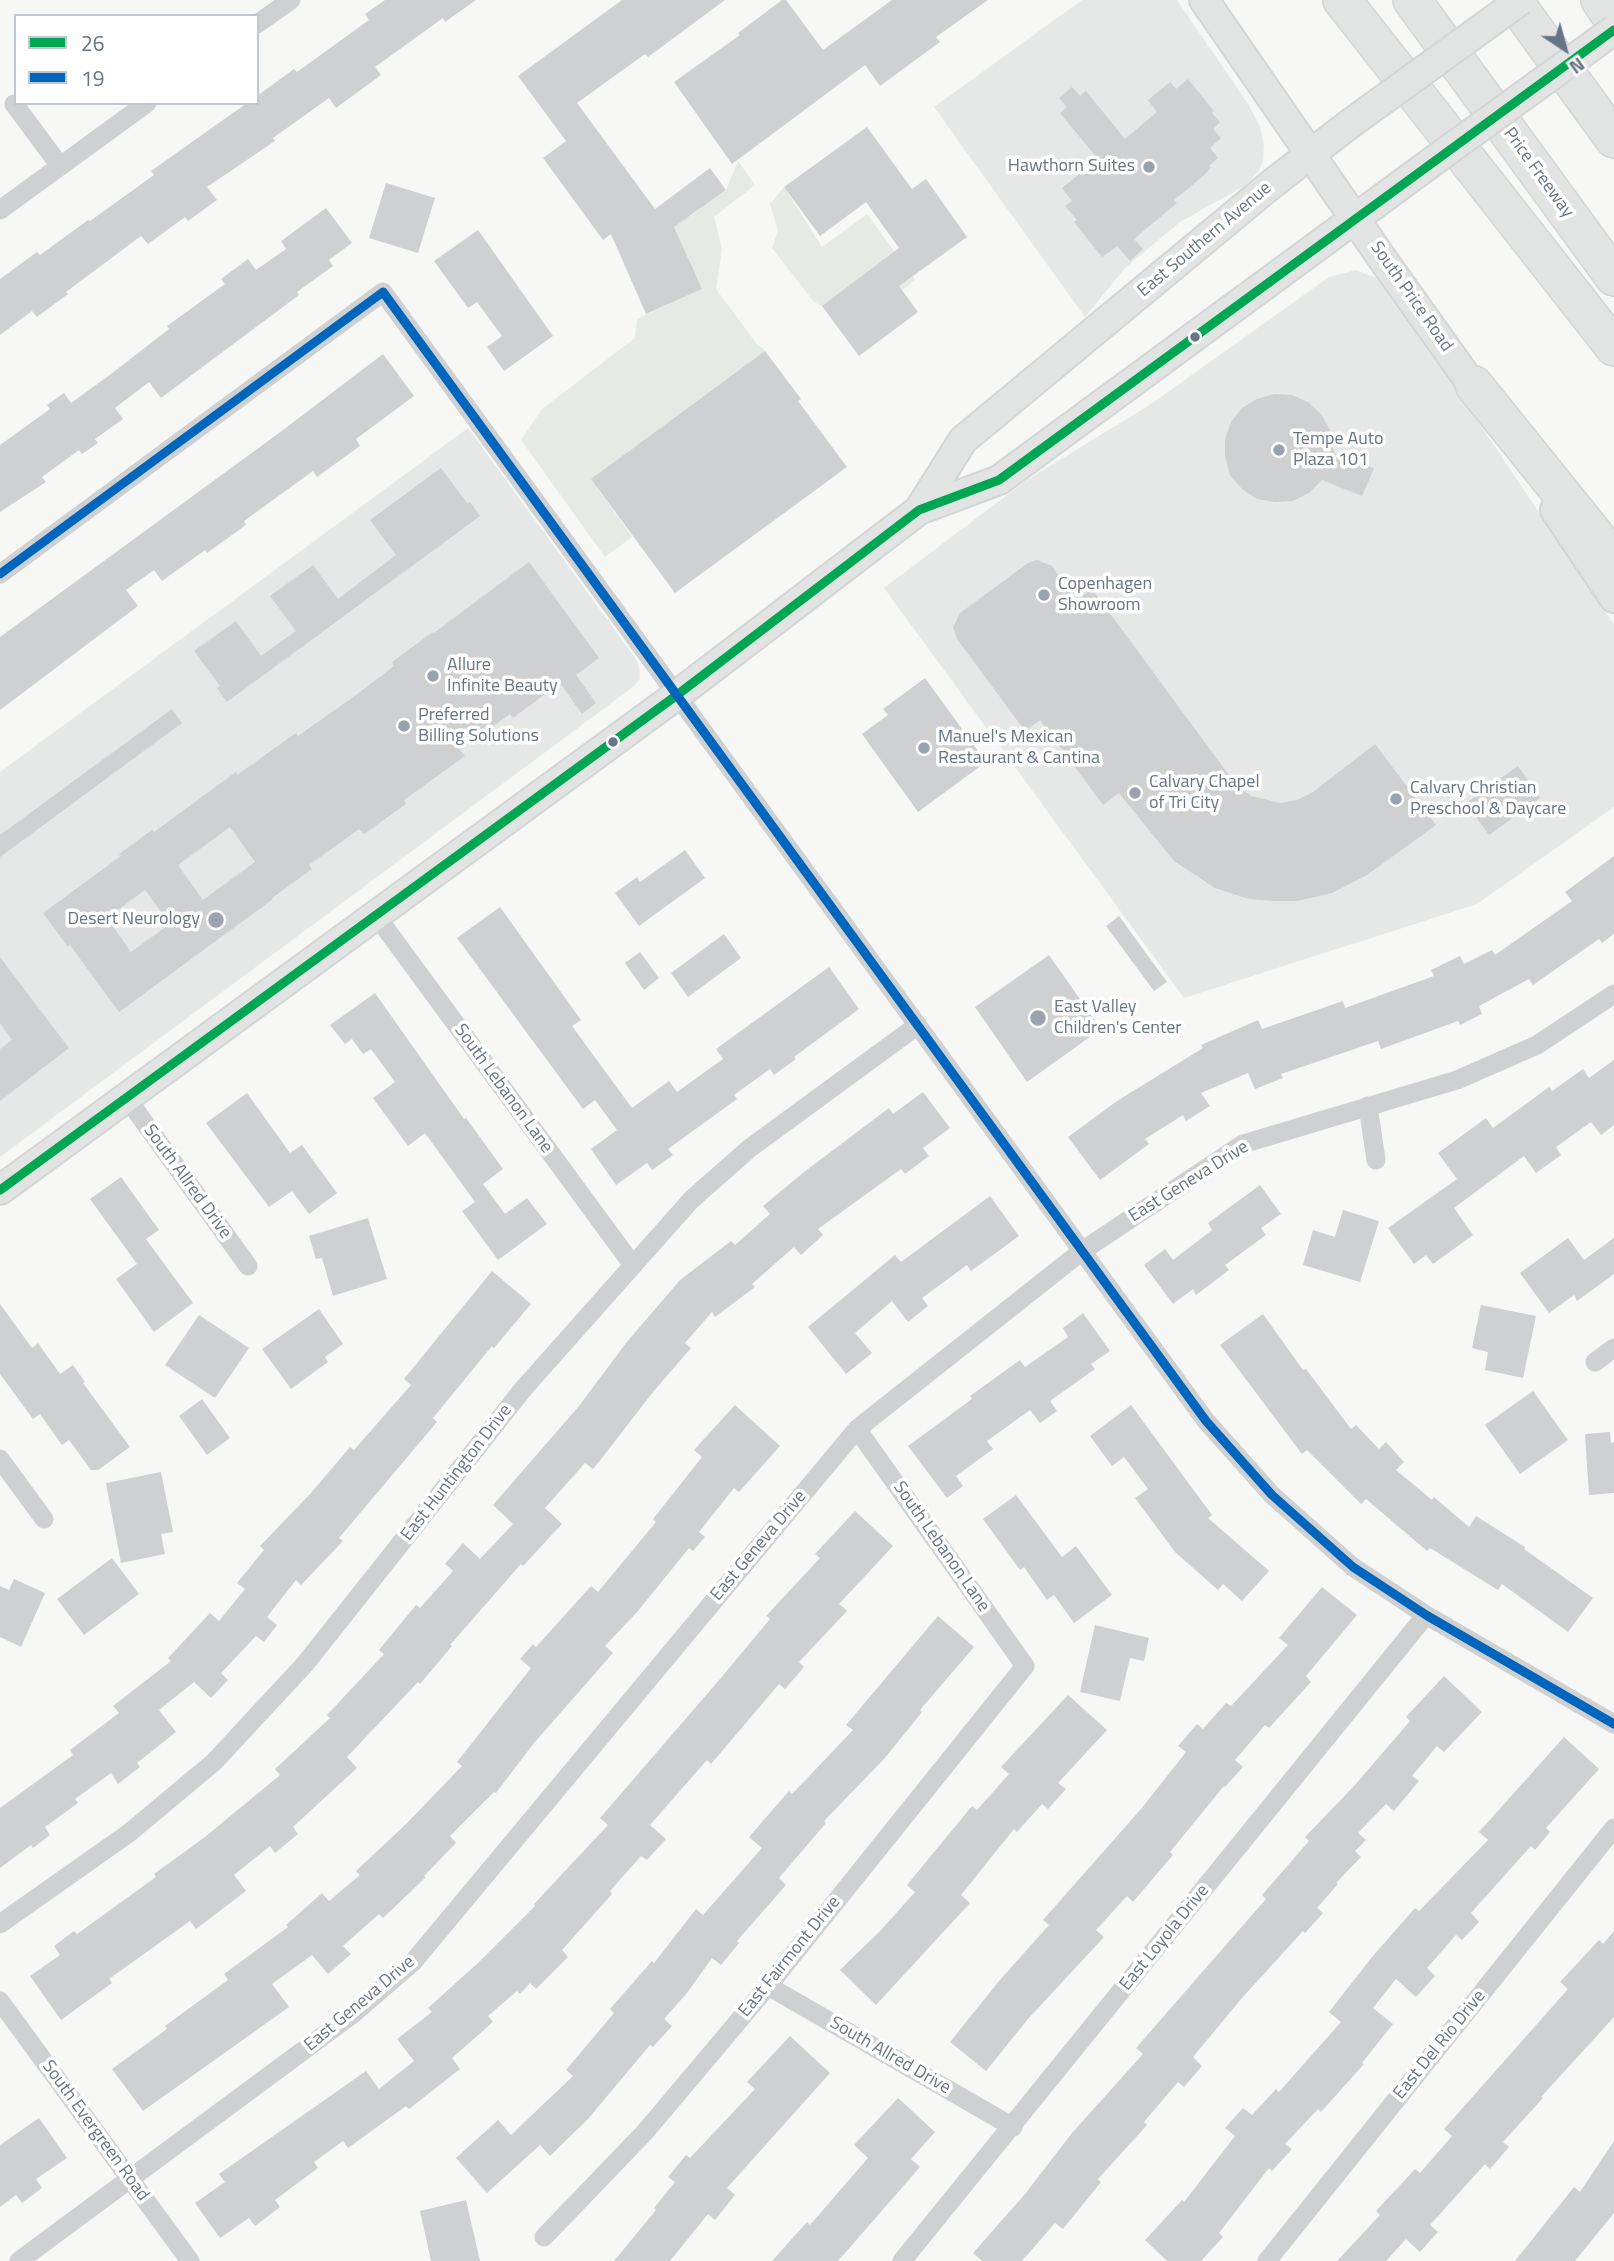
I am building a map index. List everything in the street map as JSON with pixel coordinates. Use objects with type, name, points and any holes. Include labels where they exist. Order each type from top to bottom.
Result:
[{"type":"highway","points":[[1342,0],[1614,346]]},
{"type":"highway","name":"Price Freeway","points":[[1412,0],[1614,278]]},
{"type":"highway","points":[[1513,0],[1614,139]]},
{"type":"highway","points":[[1600,0],[1614,21]]},
{"type":"highway","points":[[1474,385],[1614,559]]},
{"type":"main road","name":"South Price Road","points":[[1203,0],[1474,385],[1614,598]]},
{"type":"main road","name":"East Southern Avenue","points":[[919,510],[963,440],[1351,123],[1521,0]]},
{"type":"main road","name":"East Southern Avenue","points":[[0,1190],[677,695],[919,510],[999,480],[1614,30]]},
{"type":"street","points":[[259,23],[291,0]]},
{"type":"street","points":[[16,105],[60,166]]},
{"type":"street","points":[[0,211],[144,105]]},
{"type":"street","points":[[0,574],[383,292],[1206,1421],[1272,1495],[1353,1567],[1426,1615],[1614,1724]]},
{"type":"street","name":"South Lebanon Lane","points":[[375,914],[632,1264]]},
{"type":"street","name":"East Geneva Drive","points":[[19,2261],[354,2013],[413,1962],[857,1429],[1082,1251],[1243,1144],[1457,1080],[1537,1045],[1614,994]]},
{"type":"street","name":"East Huntington Drive","points":[[0,1924],[129,1833],[214,1762],[305,1664],[524,1388],[692,1199],[750,1148],[918,1026]]},
{"type":"street","name":"South Allred Drive","points":[[126,1097],[248,1266]]},
{"type":"street","points":[[1368,1107],[1376,1160]]},
{"type":"street","points":[[1595,1362],[1614,1348]]},
{"type":"street","name":"South Lebanon Lane","points":[[857,1429],[1025,1666]]},
{"type":"street","points":[[0,1459],[44,1519]]},
{"type":"street","name":"East Loyola Drive","points":[[902,2261],[1426,1615]]},
{"type":"street","name":"East Fairmont Drive","points":[[544,2237],[645,2132],[768,1986],[1025,1666]]},
{"type":"street","name":"East Del Rio Drive","points":[[1266,2261],[1614,1828]]},
{"type":"street","name":"South Allred Drive","points":[[768,1986],[1013,2127]]},
{"type":"street","name":"South Evergreen Road","points":[[0,2001],[190,2261]]},
{"type":"shaded area","points":[[1082,0],[1177,0],[1248,104],[1260,126],[1264,145],[1263,161],[1258,172],[1246,185],[1180,222],[1125,268],[1085,317],[934,107]]},
{"type":"shaded area","points":[[738,161],[755,185],[714,217],[722,249],[716,289],[756,343],[765,351],[591,479],[632,537],[605,557],[521,440],[542,409],[635,338],[637,319],[701,289],[672,222],[690,216],[726,190]]},
{"type":"shaded area","points":[[784,187],[822,247],[867,214],[915,280],[902,290],[881,262],[822,306],[814,302],[772,248],[778,231],[770,204]]},
{"type":"shaded area","points":[[1356,270],[1376,278],[1391,292],[1614,624],[1614,807],[1477,904],[1184,998],[884,588],[1027,480],[1151,404],[1329,277]]},
{"type":"shaded area","points":[[468,428],[635,658],[640,679],[633,687],[0,1157],[0,772]]},
{"type":"building","points":[[385,0],[476,0],[445,22],[443,18],[375,67],[381,75],[336,108],[329,98],[273,138],[275,141],[207,187],[217,200],[188,221],[185,217],[148,244],[141,236],[37,317],[32,311],[0,335],[0,279],[37,252],[40,255],[90,221],[154,175],[151,171],[244,105],[259,105],[259,95],[294,69],[297,72],[369,20],[365,14]]},
{"type":"building","points":[[622,0],[725,0],[648,57],[645,54],[577,103],[655,209],[710,168],[726,190],[674,227],[702,289],[646,314],[611,234],[603,240],[543,158],[566,141],[518,76]]},
{"type":"building","points":[[782,0],[786,0],[823,50],[892,0],[988,0],[936,37],[940,42],[880,86],[865,65],[732,164],[674,82],[740,35],[738,33]]},
{"type":"building","name":"Hawthorn Suites","points":[[1188,79],[1220,122],[1213,129],[1221,138],[1210,148],[1218,158],[1202,177],[1174,200],[1177,203],[1134,239],[1143,249],[1130,261],[1117,246],[1102,257],[1074,222],[1077,220],[1065,206],[1072,201],[1062,188],[1098,159],[1060,113],[1067,107],[1059,98],[1072,87],[1080,96],[1086,91],[1125,139],[1157,112],[1148,100],[1170,82],[1176,89]]},
{"type":"building","points":[[867,127],[912,189],[926,179],[967,237],[899,286],[918,312],[859,356],[822,306],[899,248],[866,202],[820,236],[784,187]]},
{"type":"building","points":[[386,183],[435,198],[418,253],[369,238]]},
{"type":"building","points":[[326,208],[352,243],[329,260],[333,266],[297,292],[299,295],[161,398],[149,382],[115,408],[123,419],[95,439],[98,443],[82,454],[79,450],[42,477],[46,482],[0,512],[0,445],[50,409],[47,405],[64,393],[71,403],[111,374],[169,329],[167,326],[225,284],[221,279],[248,259],[256,270],[286,249],[281,241]]},
{"type":"building","points":[[478,230],[553,336],[504,371],[487,347],[502,336],[477,302],[468,308],[434,261]]},
{"type":"building","points":[[765,351],[847,467],[675,593],[591,479]]},
{"type":"building","points":[[383,354],[414,396],[356,439],[360,446],[317,477],[313,471],[244,521],[246,525],[207,553],[205,550],[162,581],[154,570],[126,590],[138,606],[0,710],[0,637]]},
{"type":"building","name":"Tempe Auto Plaza 101","points":[[1274,394],[1292,395],[1308,402],[1321,414],[1330,430],[1334,453],[1374,468],[1362,496],[1322,480],[1309,493],[1293,501],[1257,499],[1242,489],[1230,475],[1225,457],[1225,439],[1231,422],[1242,408],[1257,399]]},
{"type":"building","points":[[441,468],[480,516],[227,702],[217,688],[220,686],[194,651],[236,621],[261,656],[296,631],[270,596],[313,565],[338,599],[396,555],[370,520]]},
{"type":"building","points":[[1037,560],[1052,566],[1076,601],[1092,589],[1237,786],[1251,796],[1280,803],[1297,800],[1313,792],[1375,744],[1436,825],[1367,875],[1332,893],[1297,901],[1249,899],[1215,888],[1174,861],[1119,793],[1103,805],[1040,720],[1025,731],[957,639],[953,627],[960,613],[1028,563]]},
{"type":"building","points":[[529,562],[599,658],[576,675],[596,703],[582,714],[560,683],[513,718],[510,714],[460,750],[465,756],[404,800],[406,804],[364,834],[359,829],[309,865],[312,869],[119,1012],[43,913],[152,830],[154,832],[236,772],[237,775],[296,733],[298,736],[356,695],[394,666],[392,662]],"holes":[[[230,827],[255,862],[203,900],[178,865]],[[145,890],[170,924],[131,952],[107,918]]]},
{"type":"building","name":"Manuel's Mexican Restaurant & Cantina","points":[[925,678],[986,762],[918,812],[862,734],[888,715],[883,709]]},
{"type":"building","points":[[172,709],[182,723],[0,857],[0,835]]},
{"type":"building","points":[[1518,766],[1540,798],[1489,835],[1466,803]]},
{"type":"building","points":[[685,850],[705,878],[639,926],[615,893],[637,877],[640,882]]},
{"type":"building","points":[[1614,856],[1614,934],[1602,943],[1599,939],[1533,985],[1529,979],[1479,1006],[1482,1014],[1460,1025],[1458,1021],[1381,1049],[1378,1041],[1281,1074],[1283,1078],[1255,1089],[1248,1073],[1201,1093],[1210,1106],[1186,1121],[1183,1115],[1145,1139],[1149,1144],[1100,1180],[1068,1137],[1117,1101],[1203,1048],[1201,1045],[1258,1020],[1262,1029],[1343,1001],[1345,1008],[1434,976],[1431,970],[1460,956],[1464,964],[1492,950],[1495,955],[1572,901],[1565,892]]},
{"type":"building","points":[[500,907],[581,1020],[572,1026],[632,1108],[669,1081],[677,1092],[723,1059],[716,1049],[829,967],[859,1009],[774,1075],[770,1069],[734,1095],[737,1099],[668,1149],[673,1155],[652,1170],[647,1163],[616,1185],[591,1149],[617,1130],[595,1100],[583,1109],[457,938]]},
{"type":"building","points":[[1119,916],[1167,982],[1154,991],[1106,926]]},
{"type":"building","points":[[724,934],[741,958],[688,997],[671,973]]},
{"type":"building","points":[[640,952],[659,978],[644,990],[625,963]]},
{"type":"building","name":"East Valley Children's Center","points":[[1049,955],[1101,1029],[1027,1082],[975,1007]]},
{"type":"building","points":[[0,957],[69,1048],[0,1101],[0,1049],[12,1040],[0,1023]]},
{"type":"building","points":[[375,993],[464,1119],[466,1118],[503,1169],[483,1184],[505,1214],[527,1198],[547,1224],[498,1260],[462,1211],[475,1202],[425,1133],[408,1146],[373,1098],[395,1082],[371,1049],[363,1054],[352,1039],[345,1044],[330,1025]]},
{"type":"building","points":[[1614,1060],[1614,1125],[1601,1135],[1591,1122],[1556,1147],[1561,1155],[1536,1173],[1524,1156],[1454,1208],[1473,1235],[1433,1264],[1426,1255],[1414,1264],[1388,1228],[1457,1179],[1438,1153],[1486,1118],[1493,1128],[1549,1087],[1552,1091],[1583,1069],[1589,1078]]},
{"type":"building","points":[[923,1092],[950,1128],[923,1148],[929,1156],[905,1174],[901,1169],[818,1229],[823,1235],[801,1255],[794,1247],[752,1284],[755,1287],[715,1317],[712,1312],[685,1343],[691,1348],[593,1469],[585,1463],[545,1508],[562,1524],[523,1566],[521,1564],[450,1645],[452,1646],[420,1684],[418,1682],[347,1757],[357,1768],[293,1827],[298,1834],[275,1853],[270,1846],[234,1875],[246,1891],[196,1929],[190,1921],[109,1979],[112,1983],[61,2020],[30,1976],[60,1955],[54,1946],[74,1931],[77,1934],[156,1877],[154,1874],[205,1837],[280,1775],[275,1769],[330,1718],[327,1715],[384,1654],[379,1650],[416,1605],[420,1608],[453,1571],[445,1564],[463,1543],[480,1559],[513,1524],[493,1505],[579,1406],[626,1343],[680,1280],[731,1241],[735,1245],[770,1214],[763,1206],[804,1172],[889,1108],[893,1114]]},
{"type":"building","points":[[247,1093],[290,1153],[302,1145],[337,1193],[309,1214],[292,1191],[269,1207],[206,1123]]},
{"type":"building","points":[[121,1177],[159,1230],[146,1239],[193,1303],[154,1332],[116,1279],[137,1264],[90,1199]]},
{"type":"building","points":[[1260,1185],[1281,1214],[1261,1228],[1266,1235],[1225,1265],[1229,1270],[1196,1295],[1193,1289],[1173,1304],[1144,1265],[1165,1249],[1173,1260],[1212,1230],[1208,1223]]},
{"type":"building","points":[[990,1196],[1019,1236],[971,1271],[967,1265],[922,1298],[928,1306],[908,1322],[892,1301],[855,1333],[872,1353],[846,1374],[808,1327],[895,1255],[901,1262]]},
{"type":"building","points":[[1343,1210],[1379,1221],[1360,1282],[1303,1265],[1313,1230],[1335,1237]]},
{"type":"building","points":[[368,1218],[387,1279],[333,1296],[322,1258],[316,1259],[309,1236]]},
{"type":"building","points":[[1568,1238],[1584,1260],[1614,1238],[1614,1274],[1577,1301],[1574,1295],[1549,1313],[1520,1273]]},
{"type":"building","points":[[492,1271],[531,1304],[494,1348],[492,1346],[433,1418],[437,1422],[339,1538],[343,1541],[301,1585],[296,1580],[267,1617],[277,1625],[264,1642],[256,1636],[221,1673],[228,1680],[211,1698],[194,1682],[159,1710],[176,1732],[137,1763],[140,1767],[118,1784],[111,1773],[75,1799],[78,1803],[45,1827],[50,1835],[33,1848],[31,1845],[0,1868],[0,1808],[73,1755],[70,1750],[119,1713],[113,1706],[171,1661],[168,1658],[210,1613],[219,1621],[245,1589],[237,1583],[264,1550],[260,1546],[350,1447],[354,1450],[411,1385],[404,1379]]},
{"type":"building","points":[[0,1304],[32,1348],[38,1343],[60,1374],[73,1365],[130,1447],[98,1470],[91,1470],[69,1440],[62,1445],[40,1414],[33,1419],[0,1374]]},
{"type":"building","points":[[1481,1305],[1536,1316],[1523,1378],[1485,1370],[1488,1352],[1472,1348]]},
{"type":"building","points":[[319,1309],[343,1344],[325,1357],[328,1362],[291,1389],[262,1349]]},
{"type":"building","points":[[1083,1313],[1110,1351],[1091,1364],[1095,1369],[1050,1401],[1057,1411],[1040,1423],[1030,1410],[987,1441],[993,1449],[956,1476],[963,1486],[947,1498],[908,1446],[1020,1360],[1025,1367],[1068,1337],[1063,1328]]},
{"type":"building","points":[[1263,1314],[1303,1370],[1306,1369],[1351,1429],[1356,1425],[1379,1449],[1386,1442],[1404,1462],[1396,1470],[1432,1500],[1434,1497],[1469,1527],[1476,1516],[1525,1547],[1524,1549],[1593,1598],[1568,1632],[1502,1584],[1498,1590],[1430,1548],[1427,1551],[1366,1499],[1361,1504],[1307,1450],[1302,1454],[1220,1345]]},
{"type":"building","points":[[199,1315],[249,1348],[215,1398],[165,1365]]},
{"type":"building","points":[[1533,1391],[1568,1440],[1520,1474],[1485,1425]]},
{"type":"building","points":[[202,1399],[230,1438],[207,1455],[179,1416]]},
{"type":"building","points":[[735,1405],[780,1446],[739,1492],[734,1488],[699,1532],[705,1537],[693,1551],[689,1548],[638,1611],[605,1646],[613,1653],[534,1743],[496,1793],[450,1836],[456,1843],[424,1876],[426,1877],[383,1918],[379,1914],[343,1946],[351,1954],[328,1974],[312,1955],[272,1984],[289,2007],[143,2111],[112,2069],[228,1980],[224,1974],[288,1927],[286,1925],[322,1893],[329,1901],[360,1875],[356,1871],[462,1766],[457,1762],[531,1668],[520,1659],[533,1644],[536,1647],[591,1586],[598,1592],[656,1522],[653,1519],[702,1457],[694,1450]]},
{"type":"building","points":[[1131,1405],[1212,1515],[1208,1518],[1269,1571],[1242,1601],[1223,1584],[1218,1590],[1175,1552],[1135,1498],[1148,1489],[1124,1457],[1112,1466],[1090,1436]]},
{"type":"building","points":[[1610,1432],[1611,1443],[1614,1442],[1614,1493],[1589,1495],[1585,1434]]},
{"type":"building","points":[[161,1472],[173,1532],[161,1534],[165,1554],[121,1563],[106,1483]]},
{"type":"building","points":[[1016,1495],[1062,1557],[1076,1546],[1112,1595],[1074,1623],[1054,1595],[1047,1600],[1024,1567],[1020,1570],[983,1519]]},
{"type":"building","points":[[855,1511],[893,1546],[839,1604],[847,1611],[799,1662],[804,1667],[785,1689],[779,1684],[711,1764],[707,1760],[650,1825],[666,1839],[647,1860],[641,1856],[610,1891],[612,1894],[562,1950],[568,1957],[536,1989],[530,1983],[520,1994],[517,1991],[488,2016],[493,2022],[452,2058],[460,2069],[409,2109],[406,2106],[348,2148],[343,2141],[314,2162],[318,2168],[275,2200],[280,2207],[255,2226],[249,2218],[220,2238],[195,2203],[225,2182],[219,2174],[366,2071],[379,2089],[414,2061],[397,2039],[432,2012],[428,2008],[535,1906],[608,1825],[600,1818],[770,1619],[766,1616],[820,1558],[815,1554]]},
{"type":"building","points":[[112,1558],[139,1594],[84,1635],[57,1599]]},
{"type":"building","points":[[14,1579],[45,1593],[21,1647],[0,1637],[0,1586],[9,1590]]},
{"type":"building","points":[[1322,1587],[1357,1615],[1306,1676],[1311,1682],[1269,1728],[1265,1725],[1235,1760],[1243,1767],[1170,1852],[1173,1855],[1133,1902],[1127,1896],[1096,1930],[1104,1937],[1028,2019],[986,2071],[950,2042],[1049,1925],[1043,1920],[1141,1809],[1186,1752],[1178,1746],[1197,1724],[1203,1729],[1226,1703],[1231,1706],[1288,1645],[1279,1638]]},
{"type":"building","points":[[938,1616],[974,1647],[920,1710],[922,1712],[884,1759],[824,1821],[826,1823],[779,1878],[786,1885],[737,1941],[739,1943],[721,1965],[712,1958],[664,2019],[672,2026],[653,2047],[650,2045],[588,2119],[550,2156],[540,2145],[487,2193],[456,2158],[498,2120],[511,2135],[573,2076],[566,2070],[614,2013],[610,2009],[652,1961],[654,1963],[696,1909],[703,1915],[762,1848],[749,1837],[789,1791],[792,1794],[853,1730],[846,1725]]},
{"type":"building","points":[[1095,1625],[1149,1638],[1144,1661],[1130,1658],[1120,1701],[1080,1692]]},
{"type":"building","points":[[1444,1676],[1482,1712],[1444,1752],[1437,1746],[1412,1776],[1419,1781],[1394,1811],[1386,1804],[1358,1833],[1366,1840],[1355,1851],[1361,1857],[1317,1908],[1323,1913],[1242,1998],[1193,2057],[1202,2066],[1184,2087],[1178,2082],[1144,2122],[1147,2125],[1098,2179],[1101,2182],[1063,2229],[1055,2223],[1022,2261],[982,2261],[973,2253],[1025,2194],[1072,2133],[1143,2054],[1136,2048],[1266,1899],[1262,1895],[1309,1841],[1305,1837],[1354,1786],[1410,1721],[1406,1717]]},
{"type":"building","points":[[1068,1695],[1107,1730],[1058,1783],[1066,1789],[1048,1809],[1042,1804],[1017,1832],[1014,1829],[961,1895],[970,1903],[876,2005],[840,1970],[915,1892],[907,1885],[972,1806],[977,1810],[1009,1774],[1001,1767]]},
{"type":"building","points":[[1564,1737],[1599,1769],[1546,1828],[1550,1832],[1535,1850],[1531,1846],[1471,1913],[1479,1922],[1462,1940],[1456,1935],[1427,1968],[1435,1976],[1416,1997],[1396,1979],[1373,2008],[1393,2024],[1362,2063],[1364,2064],[1321,2112],[1318,2109],[1285,2144],[1292,2149],[1272,2171],[1269,2168],[1219,2233],[1223,2237],[1201,2261],[1167,2261],[1145,2240],[1182,2200],[1184,2202],[1235,2136],[1225,2128],[1243,2108],[1252,2115],[1276,2089],[1279,2092],[1341,2022],[1329,2012],[1372,1957],[1415,1908],[1419,1911],[1488,1840],[1479,1832]]},
{"type":"building","points":[[1614,1931],[1614,2017],[1503,2142],[1509,2147],[1490,2169],[1485,2164],[1430,2225],[1438,2232],[1420,2252],[1406,2239],[1386,2261],[1337,2261],[1380,2215],[1376,2211],[1415,2169],[1420,2173],[1452,2136],[1444,2129],[1568,1989],[1560,1982],[1599,1940],[1603,1944]]},
{"type":"building","points":[[790,2036],[830,2073],[727,2188],[735,2195],[715,2220],[708,2214],[670,2261],[614,2261],[675,2182],[668,2177],[686,2155],[690,2158],[755,2089],[747,2082]]},
{"type":"building","points":[[898,2098],[935,2132],[911,2159],[920,2167],[838,2261],[772,2261],[807,2222],[810,2225],[868,2158],[854,2145]]},
{"type":"building","points":[[39,2118],[67,2158],[36,2179],[42,2188],[22,2203],[16,2195],[0,2207],[0,2145]]},
{"type":"building","points":[[1614,2141],[1614,2213],[1575,2261],[1515,2261],[1574,2187],[1580,2192]]},
{"type":"building","points":[[466,2200],[480,2261],[431,2261],[420,2211]]},
{"type":"transit line","name":"26","points":[[0,1190],[677,695],[919,510],[999,480],[1614,30]]},
{"type":"transit line","name":"19","points":[[0,574],[383,292],[1206,1421],[1272,1495],[1353,1567],[1426,1615],[1614,1724]]},
{"type":"place","name":"Hawthorn Suites","points":[[1149,167]]},
{"type":"place","name":"Tempe Auto Plaza 101","points":[[1279,450]]},
{"type":"place","name":"Copenhagen Showroom","points":[[1044,595]]},
{"type":"place","name":"Allure Infinite Beauty","points":[[433,676]]},
{"type":"place","name":"Preferred Billing Solutions","points":[[404,726]]},
{"type":"place","name":"Manuel's Mexican Restaurant & Cantina","points":[[924,748]]},
{"type":"place","name":"Calvary Chapel of Tri City","points":[[1135,793]]},
{"type":"place","name":"Calvary Christian Preschool & Daycare","points":[[1396,799]]},
{"type":"place","name":"Desert Neurology","points":[[216,920]]},
{"type":"place","name":"East Valley Children's Center","points":[[1038,1018]]}]
